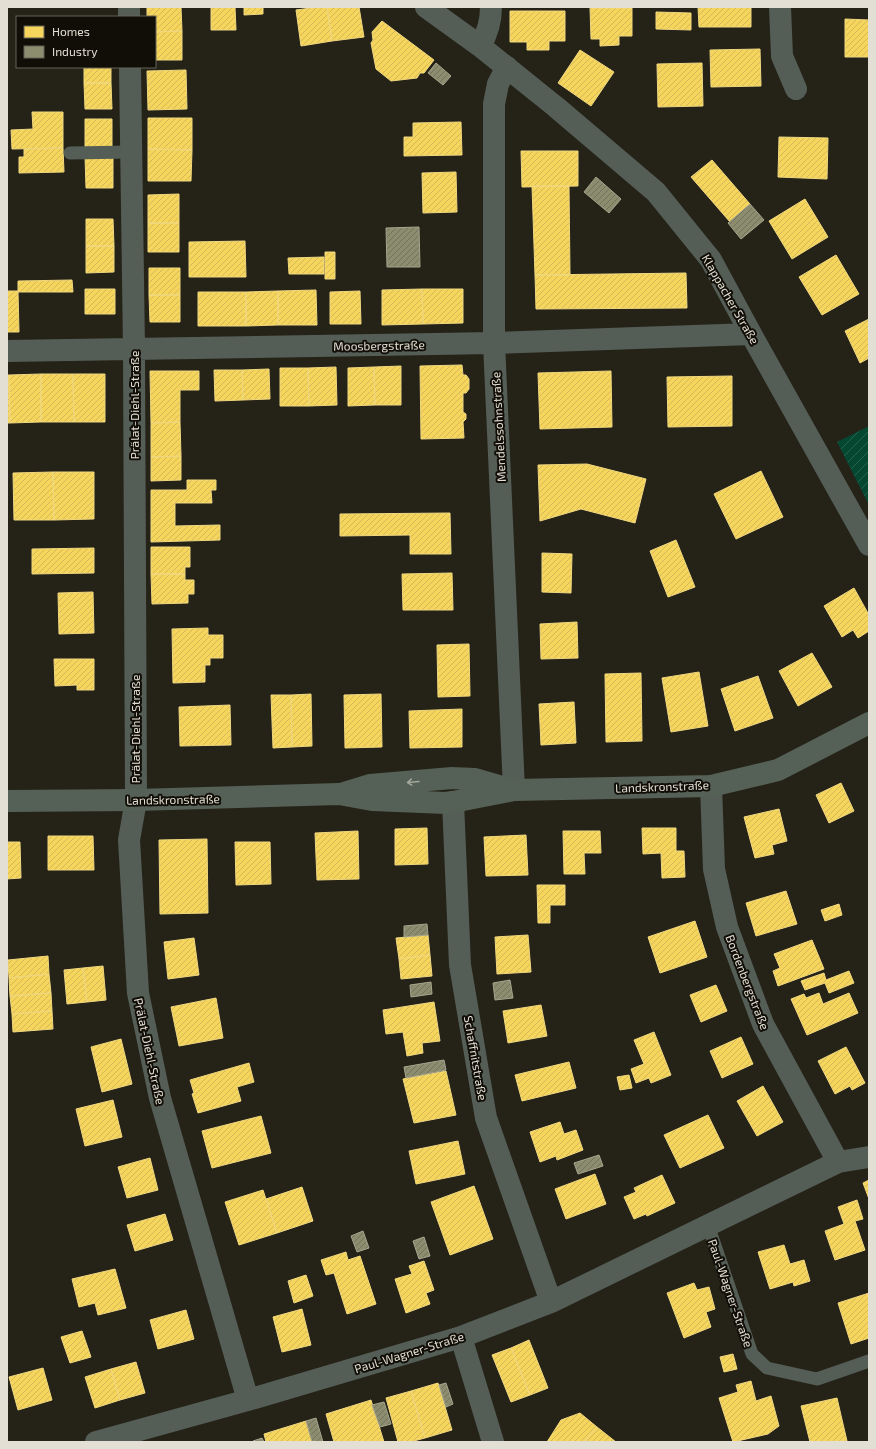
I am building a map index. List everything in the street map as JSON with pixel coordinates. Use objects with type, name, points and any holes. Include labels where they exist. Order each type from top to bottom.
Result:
[{"type":"main road","name":"Landskronstraße","points":[[7,801],[136,800],[339,794],[372,800],[453,802],[514,790],[711,786],[778,770],[869,723]]},
{"type":"main road","name":"Landskronstraße","points":[[339,794],[370,785],[452,778],[475,779],[514,790]]},
{"type":"street","name":"Klappacher Straße","points":[[426,7],[507,67],[589,133],[656,192],[712,260],[751,334],[869,545]]},
{"type":"street","points":[[480,46],[488,32],[491,7]]},
{"type":"street","points":[[780,7],[782,56],[796,89]]},
{"type":"street","name":"Mendelssohnstraße","points":[[507,67],[498,84],[494,104],[494,343],[514,790]]},
{"type":"street","name":"Prälat-Diehl-Straße","points":[[130,68],[134,349],[136,800],[129,840],[138,993],[160,1098],[248,1400]]},
{"type":"street","name":"Moosbergstraße","points":[[7,351],[494,343],[751,334]]},
{"type":"street","name":"Bordenbergstraße","points":[[711,786],[714,869],[727,927],[763,1024],[838,1162]]},
{"type":"street","name":"Schaffnitstraße","points":[[453,802],[460,965],[486,1118],[551,1302]]},
{"type":"street","name":"Paul-Wagner-Straße","points":[[96,1442],[248,1400],[461,1337],[551,1302],[838,1162],[869,1157]]},
{"type":"street","points":[[461,1337],[493,1442]]},
{"type":"lane","points":[[70,153],[131,152]]},
{"type":"lane","name":"Paul-Wagner-Straße","points":[[708,1225],[752,1354],[767,1368],[817,1379],[869,1361]]},
{"type":"green space","points":[[869,426],[869,505],[837,442]]},
{"type":"building: Homes","points":[[147,7],[181,7],[182,31],[156,32],[156,16],[147,16]]},
{"type":"building: Homes","points":[[211,7],[235,7],[236,30],[211,30]]},
{"type":"building: Homes","points":[[244,7],[263,7],[263,14],[244,15]]},
{"type":"building: Homes","points":[[327,7],[332,41],[301,46],[296,10]]},
{"type":"building: Homes","points":[[327,7],[359,7],[364,37],[332,41]]},
{"type":"building: Homes","points":[[698,7],[751,7],[751,27],[699,27]]},
{"type":"building: Homes","points":[[590,8],[632,8],[632,36],[619,36],[619,45],[600,46],[600,39],[591,39]]},
{"type":"building: Homes","points":[[510,11],[565,11],[565,41],[549,41],[549,50],[527,50],[527,42],[510,42]]},
{"type":"building: Homes","points":[[656,12],[691,13],[691,30],[656,29]]},
{"type":"building: Homes","points":[[845,19],[869,20],[869,57],[845,57]]},
{"type":"building: Homes","points":[[382,21],[434,60],[424,73],[420,73],[417,78],[391,81],[376,69],[371,43],[373,40],[372,32]]},
{"type":"building: Homes","points":[[182,31],[182,60],[156,60],[156,32]]},
{"type":"building: Homes","points":[[760,49],[761,86],[711,87],[710,50]]},
{"type":"building: Homes","points":[[580,50],[614,72],[591,106],[558,83]]},
{"type":"building: Homes","points":[[702,63],[703,106],[658,107],[657,64]]},
{"type":"building: Homes","points":[[84,68],[111,68],[111,83],[84,83]]},
{"type":"building: Homes","points":[[186,70],[187,109],[148,110],[147,71]]},
{"type":"building: Homes","points":[[84,83],[111,83],[112,109],[85,109]]},
{"type":"building: Homes","points":[[32,112],[63,112],[63,148],[12,149],[11,130],[33,129]]},
{"type":"building: Homes","points":[[148,118],[192,118],[192,150],[148,149]]},
{"type":"building: Homes","points":[[85,119],[112,119],[112,147],[85,147]]},
{"type":"building: Homes","points":[[461,122],[462,155],[404,156],[404,137],[413,137],[413,123]]},
{"type":"building: Homes","points":[[779,137],[828,138],[827,179],[778,177]]},
{"type":"building: Homes","points":[[63,148],[64,172],[19,173],[19,157],[24,157],[24,149]]},
{"type":"building: Homes","points":[[148,149],[192,150],[191,181],[148,181]]},
{"type":"building: Homes","points":[[521,151],[578,151],[578,186],[522,187]]},
{"type":"building: Homes","points":[[113,156],[113,188],[86,188],[85,157]]},
{"type":"building: Homes","points":[[712,160],[750,204],[730,222],[691,177]]},
{"type":"building: Homes","points":[[456,172],[457,212],[423,213],[422,173]]},
{"type":"building: Homes","points":[[532,186],[569,186],[570,275],[535,275]]},
{"type":"building: Homes","points":[[179,194],[179,223],[148,223],[148,195]]},
{"type":"building: Homes","points":[[805,199],[828,237],[792,259],[769,221]]},
{"type":"building: Homes","points":[[86,219],[113,219],[114,246],[86,246]]},
{"type":"building: Homes","points":[[148,223],[179,223],[179,252],[148,252]]},
{"type":"building: Homes","points":[[245,241],[246,277],[189,277],[189,242]]},
{"type":"building: Homes","points":[[86,246],[114,246],[114,272],[86,273]]},
{"type":"building: Homes","points":[[325,252],[335,252],[335,279],[325,279]]},
{"type":"building: Homes","points":[[836,255],[859,294],[822,315],[799,277]]},
{"type":"building: Homes","points":[[324,257],[324,274],[289,274],[288,258]]},
{"type":"building: Homes","points":[[149,268],[180,268],[180,295],[149,295]]},
{"type":"building: Homes","points":[[686,273],[687,308],[536,309],[535,275]]},
{"type":"building: Homes","points":[[72,280],[73,292],[18,292],[18,281]]},
{"type":"building: Homes","points":[[85,289],[115,289],[115,314],[85,314]]},
{"type":"building: Homes","points":[[422,289],[423,324],[382,325],[382,290]]},
{"type":"building: Homes","points":[[422,289],[463,289],[463,323],[423,324]]},
{"type":"building: Homes","points":[[316,290],[317,325],[278,325],[278,291]]},
{"type":"building: Homes","points":[[7,291],[18,291],[19,332],[7,332]]},
{"type":"building: Homes","points":[[278,291],[278,325],[246,326],[246,292]]},
{"type":"building: Homes","points":[[360,291],[361,324],[330,324],[330,292]]},
{"type":"building: Homes","points":[[198,292],[246,292],[246,326],[198,326]]},
{"type":"building: Homes","points":[[149,295],[180,295],[180,322],[150,322]]},
{"type":"building: Homes","points":[[869,319],[869,358],[860,363],[845,331]]},
{"type":"building: Homes","points":[[462,365],[463,375],[466,375],[469,379],[469,389],[466,393],[463,393],[463,412],[466,414],[466,419],[463,422],[464,438],[421,439],[420,366]]},
{"type":"building: Homes","points":[[401,366],[401,405],[375,405],[374,367]]},
{"type":"building: Homes","points":[[336,367],[337,405],[309,406],[308,368]]},
{"type":"building: Homes","points":[[374,367],[375,405],[348,406],[348,368]]},
{"type":"building: Homes","points":[[280,368],[308,368],[309,406],[280,406]]},
{"type":"building: Homes","points":[[269,369],[270,399],[243,400],[242,370]]},
{"type":"building: Homes","points":[[214,370],[242,370],[243,400],[215,401]]},
{"type":"building: Homes","points":[[150,371],[199,371],[199,390],[180,390],[180,422],[151,423]]},
{"type":"building: Homes","points":[[611,371],[612,427],[540,429],[538,373]]},
{"type":"building: Homes","points":[[41,374],[73,374],[74,422],[41,422]]},
{"type":"building: Homes","points":[[41,374],[41,422],[10,423],[9,375]]},
{"type":"building: Homes","points":[[73,374],[105,374],[105,422],[74,422]]},
{"type":"building: Homes","points":[[7,375],[9,375],[10,423],[7,423]]},
{"type":"building: Homes","points":[[732,376],[732,426],[668,427],[667,377]]},
{"type":"building: Homes","points":[[180,422],[181,456],[151,457],[151,423]]},
{"type":"building: Homes","points":[[181,456],[181,480],[151,481],[151,457]]},
{"type":"building: Homes","points":[[587,464],[646,479],[635,523],[581,509],[540,521],[538,465]]},
{"type":"building: Homes","points":[[761,471],[783,517],[736,539],[714,494]]},
{"type":"building: Homes","points":[[53,472],[54,520],[14,520],[13,473]]},
{"type":"building: Homes","points":[[53,472],[94,472],[94,519],[54,520]]},
{"type":"building: Homes","points":[[187,480],[216,480],[216,490],[211,490],[212,503],[175,503],[175,526],[220,525],[220,540],[151,542],[151,490],[187,490]]},
{"type":"building: Homes","points":[[450,513],[451,554],[410,554],[410,535],[340,536],[340,514]]},
{"type":"building: Homes","points":[[676,540],[695,587],[668,597],[650,551]]},
{"type":"building: Homes","points":[[151,547],[190,547],[190,567],[185,567],[185,574],[151,574]]},
{"type":"building: Homes","points":[[94,548],[94,573],[32,574],[32,549]]},
{"type":"building: Homes","points":[[542,553],[572,554],[571,593],[542,592]]},
{"type":"building: Homes","points":[[452,573],[453,610],[403,610],[402,574]]},
{"type":"building: Homes","points":[[151,574],[185,574],[185,580],[194,580],[194,594],[188,594],[188,603],[152,604]]},
{"type":"building: Homes","points":[[854,588],[869,615],[869,631],[858,638],[853,630],[842,637],[824,606]]},
{"type":"building: Homes","points":[[93,592],[94,633],[59,634],[58,593]]},
{"type":"building: Homes","points":[[577,622],[578,658],[541,659],[540,624]]},
{"type":"building: Homes","points":[[208,628],[208,635],[223,635],[223,658],[210,658],[210,665],[205,665],[205,682],[173,683],[172,629]]},
{"type":"building: Homes","points":[[469,644],[470,696],[438,697],[437,645]]},
{"type":"building: Homes","points":[[812,653],[832,687],[798,706],[779,671]]},
{"type":"building: Homes","points":[[54,659],[94,659],[94,690],[77,690],[77,685],[55,686]]},
{"type":"building: Homes","points":[[699,672],[708,726],[671,732],[662,678]]},
{"type":"building: Homes","points":[[641,673],[642,741],[606,742],[605,674]]},
{"type":"building: Homes","points":[[758,676],[773,718],[735,731],[721,689]]},
{"type":"building: Homes","points":[[311,694],[312,746],[292,747],[291,695]]},
{"type":"building: Homes","points":[[381,694],[382,747],[345,748],[344,695]]},
{"type":"building: Homes","points":[[271,695],[291,695],[292,747],[273,748]]},
{"type":"building: Homes","points":[[574,702],[576,743],[541,745],[539,704]]},
{"type":"building: Homes","points":[[230,705],[231,745],[180,746],[179,707]]},
{"type":"building: Homes","points":[[462,709],[462,747],[410,748],[409,711]]},
{"type":"building: Homes","points":[[841,783],[854,811],[829,823],[816,795]]},
{"type":"building: Homes","points":[[779,809],[787,841],[772,845],[774,854],[755,858],[744,817]]},
{"type":"building: Homes","points":[[427,828],[428,864],[395,865],[395,829]]},
{"type":"building: Homes","points":[[642,828],[676,828],[676,851],[684,851],[685,877],[662,878],[661,853],[643,854]]},
{"type":"building: Homes","points":[[358,831],[359,879],[317,880],[315,833]]},
{"type":"building: Homes","points":[[563,831],[600,831],[601,853],[584,853],[585,874],[564,874]]},
{"type":"building: Homes","points":[[526,835],[528,875],[486,876],[484,837]]},
{"type":"building: Homes","points":[[48,836],[93,836],[94,870],[48,870]]},
{"type":"building: Homes","points":[[207,839],[208,913],[160,914],[159,840]]},
{"type":"building: Homes","points":[[7,842],[20,842],[21,878],[7,879]]},
{"type":"building: Homes","points":[[235,842],[270,842],[271,884],[236,885]]},
{"type":"building: Homes","points":[[537,885],[565,885],[565,905],[550,905],[550,923],[538,923]]},
{"type":"building: Homes","points":[[786,891],[797,924],[756,936],[746,903]]},
{"type":"building: Homes","points":[[839,904],[842,915],[825,921],[821,910]]},
{"type":"building: Homes","points":[[695,921],[707,957],[660,973],[648,937]]},
{"type":"building: Homes","points":[[428,935],[430,955],[399,959],[396,938]]},
{"type":"building: Homes","points":[[528,935],[531,972],[497,974],[495,937]]},
{"type":"building: Homes","points":[[194,938],[199,975],[168,979],[164,942]]},
{"type":"building: Homes","points":[[812,940],[824,969],[778,986],[773,971],[780,968],[774,954]]},
{"type":"building: Homes","points":[[430,955],[432,976],[401,979],[399,959]]},
{"type":"building: Homes","points":[[48,956],[49,974],[9,978],[8,960]]},
{"type":"building: Homes","points":[[103,966],[106,1000],[87,1002],[83,968]]},
{"type":"building: Homes","points":[[83,968],[87,1002],[67,1004],[64,970]]},
{"type":"building: Homes","points":[[849,971],[854,983],[829,993],[825,983],[805,990],[801,981],[824,973],[826,980]]},
{"type":"building: Homes","points":[[49,974],[51,993],[10,996],[9,978]]},
{"type":"building: Homes","points":[[716,985],[727,1011],[701,1022],[690,995]]},
{"type":"building: Homes","points":[[51,993],[52,1011],[12,1014],[10,996]]},
{"type":"building: Homes","points":[[819,993],[823,1004],[849,993],[858,1013],[807,1035],[791,999],[804,994],[806,998]]},
{"type":"building: Homes","points":[[216,998],[223,1038],[179,1046],[171,1007]]},
{"type":"building: Homes","points":[[434,1002],[440,1041],[422,1043],[423,1053],[407,1056],[403,1032],[386,1034],[383,1010]]},
{"type":"building: Homes","points":[[541,1005],[547,1036],[508,1043],[503,1011]]},
{"type":"building: Homes","points":[[52,1011],[53,1029],[13,1032],[12,1014]]},
{"type":"building: Homes","points":[[654,1032],[671,1075],[651,1083],[649,1078],[636,1083],[631,1069],[644,1064],[634,1040]]},
{"type":"building: Homes","points":[[741,1037],[753,1064],[722,1078],[710,1051]]},
{"type":"building: Homes","points":[[121,1039],[132,1084],[102,1092],[91,1047]]},
{"type":"building: Homes","points":[[846,1047],[865,1083],[852,1090],[850,1086],[835,1094],[818,1061]]},
{"type":"building: Homes","points":[[569,1062],[576,1088],[522,1101],[515,1075]]},
{"type":"building: Homes","points":[[249,1063],[254,1082],[237,1087],[241,1101],[198,1113],[192,1094],[194,1093],[190,1080]]},
{"type":"building: Homes","points":[[446,1071],[456,1115],[414,1123],[403,1079]]},
{"type":"building: Homes","points":[[629,1075],[632,1088],[620,1090],[617,1077]]},
{"type":"building: Homes","points":[[763,1086],[783,1122],[757,1136],[737,1101]]},
{"type":"building: Homes","points":[[113,1100],[122,1137],[85,1146],[76,1109]]},
{"type":"building: Homes","points":[[708,1115],[724,1148],[680,1168],[664,1135]]},
{"type":"building: Homes","points":[[261,1116],[271,1153],[212,1168],[202,1131]]},
{"type":"building: Homes","points":[[560,1122],[564,1134],[576,1130],[583,1150],[557,1160],[556,1156],[540,1162],[530,1132]]},
{"type":"building: Homes","points":[[458,1141],[465,1174],[416,1184],[409,1151]]},
{"type":"building: Homes","points":[[150,1158],[158,1190],[127,1198],[118,1167]]},
{"type":"building: Homes","points":[[595,1174],[606,1204],[566,1219],[555,1189]]},
{"type":"building: Homes","points":[[662,1175],[675,1203],[647,1216],[646,1214],[634,1219],[624,1197],[636,1192],[634,1188]]},
{"type":"building: Homes","points":[[869,1180],[869,1199],[863,1183]]},
{"type":"building: Homes","points":[[474,1186],[493,1239],[450,1255],[431,1202]]},
{"type":"building: Homes","points":[[302,1187],[313,1221],[277,1233],[266,1199]]},
{"type":"building: Homes","points":[[263,1190],[277,1233],[239,1245],[225,1202]]},
{"type":"building: Homes","points":[[857,1200],[863,1219],[855,1221],[865,1250],[835,1260],[825,1231],[844,1224],[838,1207]]},
{"type":"building: Homes","points":[[165,1214],[173,1240],[135,1251],[127,1225]]},
{"type":"building: Homes","points":[[784,1245],[790,1264],[804,1260],[810,1281],[794,1286],[793,1282],[770,1289],[758,1252]]},
{"type":"building: Homes","points":[[346,1252],[348,1260],[360,1256],[376,1304],[347,1314],[334,1273],[326,1275],[321,1260]]},
{"type":"building: Homes","points":[[424,1261],[434,1290],[426,1293],[430,1304],[406,1313],[395,1279],[412,1274],[409,1266]]},
{"type":"building: Homes","points":[[115,1269],[126,1308],[98,1315],[95,1303],[79,1307],[72,1279]]},
{"type":"building: Homes","points":[[306,1275],[313,1296],[294,1303],[288,1281]]},
{"type":"building: Homes","points":[[694,1283],[697,1290],[709,1287],[715,1309],[706,1312],[711,1327],[684,1338],[667,1293]]},
{"type":"building: Homes","points":[[869,1293],[869,1338],[851,1344],[838,1303]]},
{"type":"building: Homes","points":[[302,1309],[311,1345],[282,1352],[273,1317]]},
{"type":"building: Homes","points":[[186,1310],[194,1339],[158,1349],[150,1320]]},
{"type":"building: Homes","points":[[82,1331],[91,1357],[70,1363],[61,1337]]},
{"type":"building: Homes","points":[[529,1340],[548,1388],[530,1395],[511,1348]]},
{"type":"building: Homes","points":[[511,1348],[530,1395],[511,1402],[492,1355]]},
{"type":"building: Homes","points":[[733,1354],[737,1369],[724,1372],[720,1357]]},
{"type":"building: Homes","points":[[136,1362],[145,1393],[120,1400],[111,1369]]},
{"type":"building: Homes","points":[[43,1368],[52,1400],[18,1410],[9,1377]]},
{"type":"building: Homes","points":[[111,1369],[120,1400],[95,1408],[85,1377]]},
{"type":"building: Homes","points":[[751,1381],[756,1401],[771,1396],[779,1426],[768,1434],[733,1442],[719,1398],[738,1392],[736,1385]]},
{"type":"building: Homes","points":[[438,1383],[452,1430],[425,1438],[411,1391]]},
{"type":"building: Homes","points":[[411,1391],[425,1438],[410,1442],[398,1442],[386,1398]]},
{"type":"building: Homes","points":[[837,1398],[847,1441],[810,1442],[801,1406]]},
{"type":"building: Homes","points":[[371,1400],[384,1442],[334,1442],[326,1414]]},
{"type":"building: Homes","points":[[580,1413],[597,1427],[584,1442],[547,1442],[561,1420]]},
{"type":"building: Homes","points":[[306,1421],[312,1442],[266,1442],[264,1434]]},
{"type":"building: Homes","points":[[597,1427],[616,1442],[584,1442]]},
{"type":"building: Industry","points":[[436,63],[451,76],[443,85],[428,73]]},
{"type":"building: Industry","points":[[596,177],[621,199],[609,213],[584,192]]},
{"type":"building: Industry","points":[[750,204],[764,220],[741,239],[728,223]]},
{"type":"building: Industry","points":[[419,227],[420,267],[387,267],[386,228]]},
{"type":"building: Industry","points":[[427,924],[428,935],[404,937],[404,926]]},
{"type":"building: Industry","points":[[510,980],[513,998],[495,1000],[493,983]]},
{"type":"building: Industry","points":[[431,982],[432,994],[411,997],[410,985]]},
{"type":"building: Industry","points":[[444,1060],[446,1070],[406,1078],[404,1067]]},
{"type":"building: Industry","points":[[599,1155],[603,1166],[578,1174],[574,1163]]},
{"type":"building: Industry","points":[[363,1231],[369,1248],[357,1252],[351,1236]]},
{"type":"building: Industry","points":[[424,1237],[430,1256],[419,1259],[413,1241]]},
{"type":"building: Industry","points":[[446,1383],[453,1404],[446,1407],[439,1385]]},
{"type":"building: Industry","points":[[384,1402],[391,1424],[380,1427],[372,1405]]},
{"type":"building: Industry","points":[[316,1418],[323,1442],[312,1442],[306,1421]]},
{"type":"building: Industry","points":[[262,1438],[264,1442],[253,1442],[253,1441]]}]
